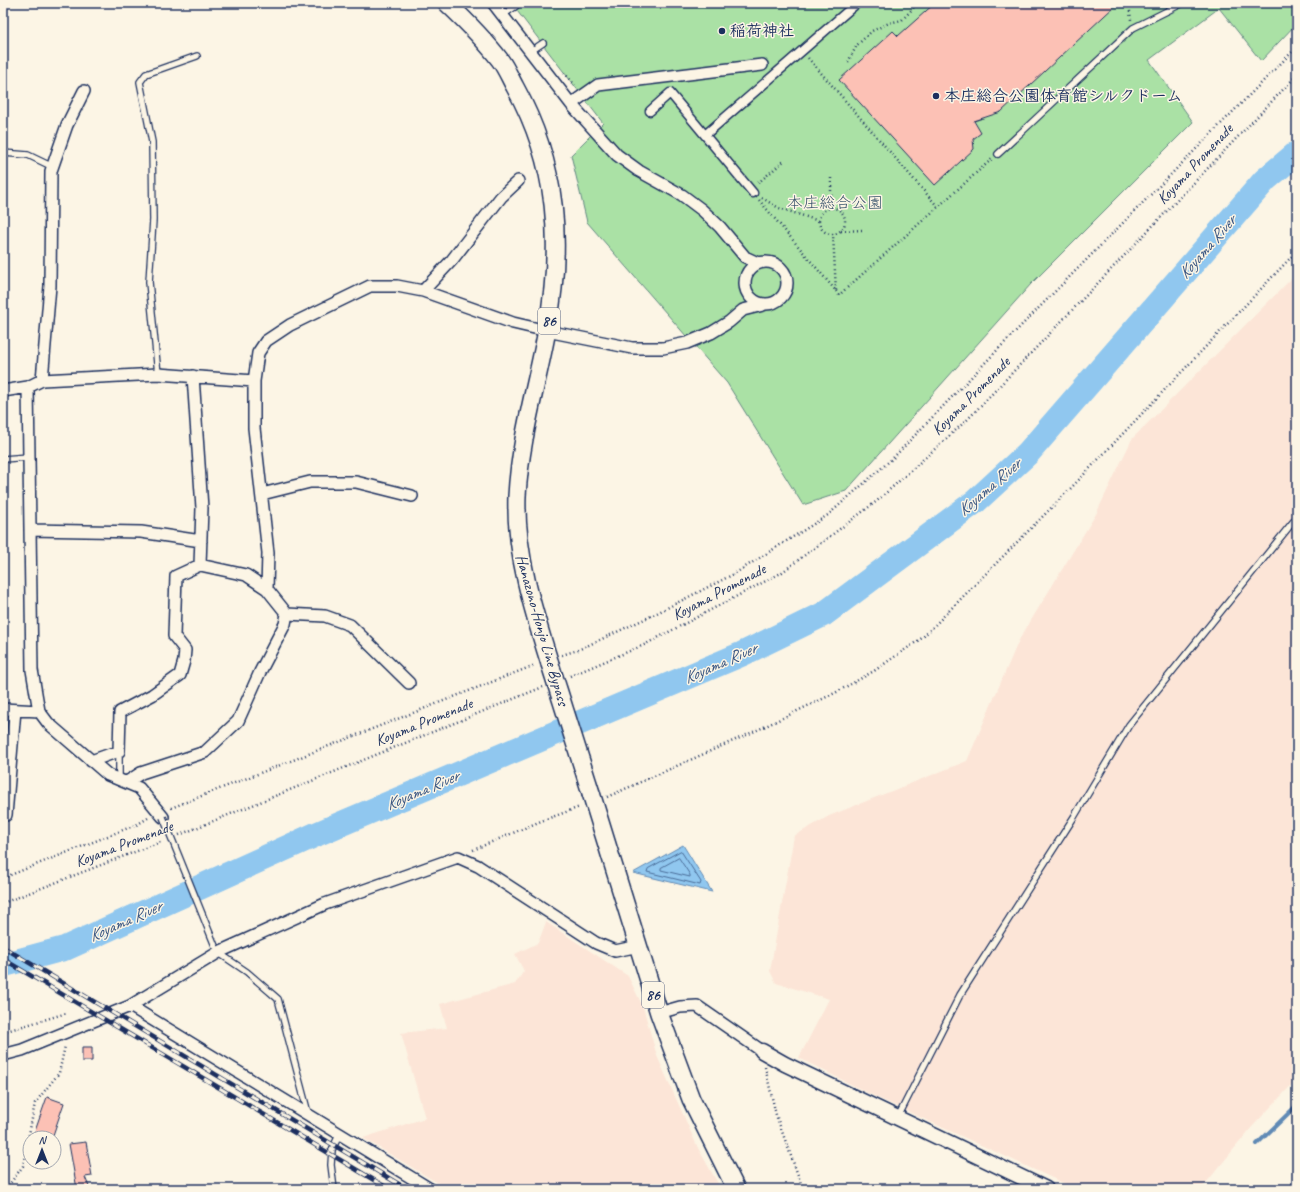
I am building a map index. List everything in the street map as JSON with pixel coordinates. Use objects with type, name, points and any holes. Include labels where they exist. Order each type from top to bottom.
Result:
[{"type":"main road","name":"Hanazono-Honjo Line Bypass","points":[[447,3],[472,27],[500,61],[529,113],[546,164],[555,212],[556,260],[547,331],[524,435],[517,496],[519,544],[527,583],[549,662],[659,1013],[691,1099],[736,1189]]},
{"type":"street","points":[[267,589],[268,553],[254,428],[254,381],[258,353],[266,341],[290,325],[370,286],[397,286],[423,291],[513,323],[547,331],[632,348],[663,348],[687,343],[711,333],[729,322],[743,310],[777,302],[786,290],[788,283],[783,270],[778,265],[772,262],[758,263],[745,257],[720,227],[702,210],[682,195],[639,171],[617,155],[572,104],[493,3]]},
{"type":"street","points":[[705,135],[857,3]]},
{"type":"street","points":[[572,104],[598,85],[762,65]]},
{"type":"street","points":[[42,380],[50,286],[52,167],[67,124],[84,91]]},
{"type":"street","points":[[650,111],[670,94],[752,191]]},
{"type":"street","points":[[423,291],[452,260],[501,197],[518,181]]},
{"type":"street","points":[[745,257],[748,271],[744,285],[746,292],[750,298],[763,305]]},
{"type":"street","points":[[748,271],[758,263]]},
{"type":"street","points":[[743,310],[746,292]]},
{"type":"street","points":[[3,391],[28,387],[42,380],[158,374],[254,381]]},
{"type":"street","points":[[193,376],[202,508],[200,565]]},
{"type":"street","points":[[28,387],[32,670],[39,712],[48,723],[108,775],[139,788],[161,814]]},
{"type":"street","points":[[262,494],[310,482],[356,482],[412,496]]},
{"type":"street","points":[[30,530],[141,532],[201,541]]},
{"type":"street","points":[[91,761],[119,751],[120,712],[152,696],[180,675],[185,650],[174,636],[176,576],[200,565],[246,575],[267,589],[287,614],[325,616],[350,625],[409,683]]},
{"type":"street","points":[[123,780],[205,752],[238,721],[260,672],[285,624],[287,614]]},
{"type":"street","points":[[3,709],[39,712]]},
{"type":"street","points":[[6,815],[15,710]]},
{"type":"street","points":[[3,1055],[22,1050],[130,1006],[217,949],[325,904],[458,856],[478,866],[596,943],[615,951],[639,946]]},
{"type":"street","points":[[130,1006],[339,1135],[430,1189]]},
{"type":"street","points":[[659,1013],[680,1007],[697,1006],[762,1051],[785,1064],[1046,1189]]},
{"type":"lane","points":[[998,154],[1133,28],[1183,3]]},
{"type":"lane","points":[[503,15],[516,6]]},
{"type":"lane","points":[[531,51],[543,43]]},
{"type":"lane","points":[[158,374],[149,282],[153,220],[152,142],[140,82],[146,74],[198,56]]},
{"type":"lane","points":[[3,153],[28,155],[52,167]]},
{"type":"lane","points":[[3,459],[29,457]]},
{"type":"lane","points":[[898,1117],[960,995],[1074,817],[1129,725],[1297,517]]},
{"type":"lane","points":[[119,751],[123,780]]},
{"type":"lane","points":[[161,814],[217,949],[247,972],[278,999],[289,1036],[308,1116]]},
{"type":"lane","points":[[334,1189],[331,1165],[332,1150],[339,1135]]},
{"type":"path","points":[[848,62],[857,45],[872,31],[888,23],[902,20],[918,3]]},
{"type":"path","points":[[1129,3],[1133,28]]},
{"type":"path","points":[[3,878],[230,786],[578,650],[649,617],[734,574],[828,515],[893,458],[1012,335],[1297,47]]},
{"type":"path","points":[[802,51],[938,207]]},
{"type":"path","name":"Koyama Promenade","points":[[563,678],[644,645],[781,573],[877,501],[967,420],[1297,75]]},
{"type":"path","points":[[752,191],[838,295],[998,154]]},
{"type":"path","points":[[752,191],[785,160]]},
{"type":"path","points":[[831,178],[831,209]]},
{"type":"path","points":[[752,191],[780,208],[819,221],[825,232],[833,234],[840,231],[863,230]]},
{"type":"path","points":[[819,221],[822,213],[831,209],[838,210],[844,215],[845,224],[840,231]]},
{"type":"path","points":[[833,234],[836,291]]},
{"type":"path","points":[[458,856],[542,821],[592,797],[624,790],[835,693],[874,671],[922,638],[1072,486],[1297,250]]},
{"type":"path","name":"Koyama Promenade","points":[[172,838],[548,684]]},
{"type":"path","name":"Koyama Promenade","points":[[3,903],[164,840]]},
{"type":"path","points":[[3,1032],[67,1013]]},
{"type":"path","points":[[6,1189],[23,1166],[35,1103],[59,1073],[69,1031]]},
{"type":"path","points":[[762,1051],[776,1115],[803,1189]]},
{"type":"shaded area","points":[[1296,274],[1297,1079],[1252,1127],[1201,1189],[1076,1189],[876,1097],[799,1058],[829,999],[776,983],[770,971],[794,836],[829,816],[967,761],[1019,640],[1096,514],[1132,439]]},
{"type":"shaded area","points":[[546,922],[628,976],[643,1007],[657,1056],[698,1148],[721,1189],[448,1189],[363,1138],[425,1118],[401,1033],[447,1028],[440,1004],[515,984],[524,971],[515,954],[538,943]]},
{"type":"green space","name":"本庄総合公園","points":[[511,3],[1297,3],[1297,23],[1261,61],[1219,8],[1149,60],[1193,122],[1031,284],[846,491],[803,505],[727,383],[587,222],[571,155],[603,123]]},
{"type":"water","points":[[683,845],[712,892],[633,873]]},
{"type":"building","name":"本庄総合公園体育館シルクドーム","points":[[935,3],[1118,3],[1001,112],[974,121],[981,133],[973,139],[974,149],[935,185],[839,80],[893,31],[898,36]]},
{"type":"building","points":[[82,1047],[92,1047],[92,1061],[82,1061]]},
{"type":"building","points":[[47,1097],[64,1103],[55,1130],[35,1130]]},
{"type":"building","points":[[86,1142],[92,1176],[85,1177],[90,1189],[77,1189],[69,1144]]},
{"type":"waterway","name":"Koyama River","points":[[3,965],[66,948],[317,834],[742,654],[824,614],[976,501],[1028,453],[1265,180],[1297,153]]},
{"type":"waterway","points":[[1257,1144],[1297,1105]]},
{"type":"railway","points":[[3,947],[407,1189]]},
{"type":"railway","points":[[3,959],[389,1189]]},
{"type":"place","name":"稲荷神社","points":[[722,31]]},
{"type":"place","name":"本庄総合公園体育館シルクドーム","points":[[936,96]]}]
